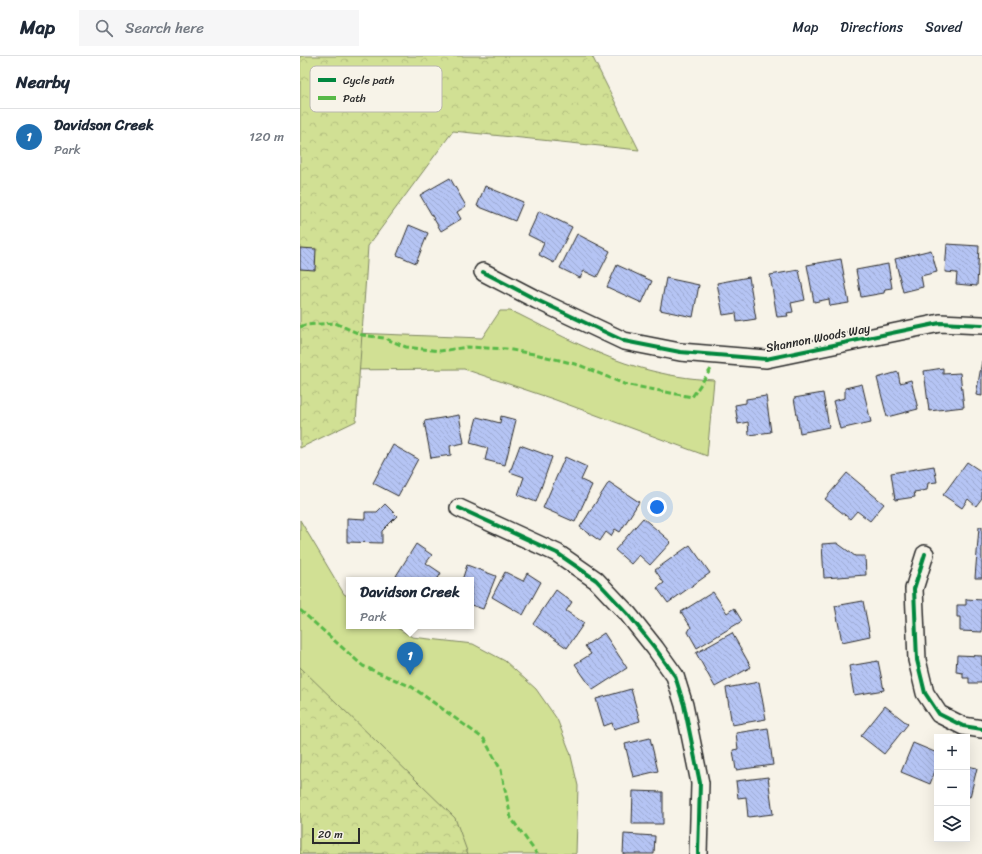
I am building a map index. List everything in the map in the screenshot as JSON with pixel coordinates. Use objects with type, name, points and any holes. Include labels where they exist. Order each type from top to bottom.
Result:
[{"type":"street","name":"Shannon Woods Way","points":[[483,272],[537,300],[624,340],[680,352],[766,359],[940,323],[982,325]]},
{"type":"street","points":[[459,508],[557,553],[596,580],[628,614],[656,648],[675,676],[684,705],[700,783],[698,854]]},
{"type":"street","points":[[925,554],[914,589],[917,660],[924,693],[939,714],[963,726],[982,729]]},
{"type":"green space","points":[[300,56],[592,56],[639,150],[453,131],[368,246],[356,421],[300,448]]},
{"type":"green space","points":[[500,311],[510,311],[518,314],[578,344],[625,363],[668,375],[714,380],[707,456],[553,399],[464,369],[338,370],[300,331],[482,338]]},
{"type":"green space","points":[[300,520],[346,595],[346,629],[399,629],[412,637],[473,644],[505,661],[536,689],[557,719],[570,752],[578,786],[576,854],[300,854]]},
{"type":"green space","points":[[300,667],[455,818],[468,854],[300,854]]},
{"type":"building","points":[[450,178],[466,206],[457,212],[461,219],[441,231],[420,195]]},
{"type":"building","points":[[485,186],[523,202],[515,221],[477,206]]},
{"type":"building","points":[[539,211],[572,227],[554,263],[539,255],[544,243],[528,235]]},
{"type":"building","points":[[409,225],[428,233],[416,263],[397,255]]},
{"type":"building","points":[[577,234],[610,251],[597,277],[584,271],[580,278],[560,268]]},
{"type":"building","points":[[947,244],[979,246],[977,286],[956,284],[957,273],[945,272]]},
{"type":"building","points":[[300,248],[316,249],[315,270],[300,269]]},
{"type":"building","points":[[931,250],[937,272],[921,276],[923,287],[903,292],[895,259]]},
{"type":"building","points":[[841,259],[849,303],[830,306],[829,299],[814,302],[807,265]]},
{"type":"building","points":[[888,264],[892,288],[885,289],[884,293],[861,297],[856,270]]},
{"type":"building","points":[[617,265],[652,281],[642,303],[607,287]]},
{"type":"building","points":[[799,270],[805,300],[791,303],[793,312],[787,313],[788,316],[777,317],[770,275]]},
{"type":"building","points":[[749,277],[756,319],[737,322],[736,313],[723,315],[717,283]]},
{"type":"building","points":[[666,278],[699,285],[693,317],[660,310]]},
{"type":"building","points":[[982,361],[982,396],[976,395]]},
{"type":"building","points":[[943,368],[943,374],[960,373],[964,407],[929,411],[924,371]]},
{"type":"building","points":[[898,372],[900,383],[911,380],[918,409],[887,417],[877,378]]},
{"type":"building","points":[[862,384],[871,422],[840,429],[833,401],[845,398],[845,388]]},
{"type":"building","points":[[823,393],[829,427],[800,433],[794,398]]},
{"type":"building","points":[[766,396],[771,432],[749,435],[748,422],[738,424],[735,405],[746,403],[746,399]]},
{"type":"building","points":[[459,415],[464,443],[450,446],[451,455],[431,458],[424,421]]},
{"type":"building","points":[[501,416],[516,420],[505,465],[485,460],[488,448],[470,443],[477,417],[500,423]]},
{"type":"building","points":[[393,445],[418,459],[398,496],[373,483]]},
{"type":"building","points":[[520,445],[552,457],[536,502],[518,495],[524,477],[510,472]]},
{"type":"building","points":[[565,457],[587,467],[581,480],[592,485],[575,522],[543,508]]},
{"type":"building","points":[[967,462],[982,472],[982,498],[976,506],[968,499],[962,508],[943,495]]},
{"type":"building","points":[[934,466],[937,482],[928,483],[927,490],[914,492],[915,497],[895,500],[891,473]]},
{"type":"building","points":[[847,473],[884,504],[870,521],[857,511],[850,519],[825,499]]},
{"type":"building","points":[[609,482],[639,502],[620,532],[615,529],[611,536],[606,532],[600,541],[580,527]]},
{"type":"building","points":[[385,504],[397,516],[382,531],[382,543],[347,542],[347,518],[365,519],[365,512],[377,512]]},
{"type":"building","points":[[643,518],[671,542],[650,565],[639,555],[631,564],[615,550]]},
{"type":"building","points":[[979,527],[982,527],[982,578],[975,578]]},
{"type":"building","points":[[837,543],[855,556],[865,556],[866,575],[824,578],[822,544]]},
{"type":"building","points":[[416,544],[432,555],[426,563],[441,573],[439,577],[396,576]]},
{"type":"building","points":[[690,545],[710,573],[668,603],[657,588],[664,583],[655,570]]},
{"type":"building","points":[[467,565],[496,576],[483,609],[474,606],[474,577],[463,577]]},
{"type":"building","points":[[505,572],[523,581],[527,573],[541,582],[523,615],[492,597]]},
{"type":"building","points":[[556,590],[572,602],[566,611],[584,623],[567,648],[533,624]]},
{"type":"building","points":[[713,592],[727,613],[734,608],[742,621],[697,648],[688,632],[691,627],[681,612]]},
{"type":"building","points":[[966,599],[982,600],[982,632],[960,631],[960,617],[957,617],[957,605],[966,605]]},
{"type":"building","points":[[863,601],[870,636],[842,642],[835,606]]},
{"type":"building","points":[[604,633],[627,668],[593,690],[575,664],[591,654],[585,646]]},
{"type":"building","points":[[732,633],[751,667],[715,687],[696,653]]},
{"type":"building","points":[[957,655],[982,656],[982,683],[969,683],[969,678],[963,678],[963,673],[956,672]]},
{"type":"building","points":[[878,661],[884,690],[854,695],[849,666]]},
{"type":"building","points":[[759,682],[766,719],[732,725],[726,688]]},
{"type":"building","points":[[631,689],[640,721],[614,729],[612,723],[604,726],[596,699]]},
{"type":"building","points":[[885,706],[908,724],[884,754],[861,736]]},
{"type":"building","points":[[768,728],[773,765],[736,770],[733,750],[738,749],[736,733]]},
{"type":"building","points":[[650,738],[658,771],[633,777],[625,744]]},
{"type":"building","points":[[913,743],[934,752],[934,774],[930,784],[901,772]]},
{"type":"building","points":[[970,767],[977,768],[970,797]]},
{"type":"building","points":[[768,777],[773,814],[748,817],[746,797],[738,798],[736,781]]},
{"type":"building","points":[[633,791],[663,792],[663,824],[632,824]]},
{"type":"building","points":[[624,834],[655,836],[654,854],[623,854]]},
{"type":"marked path","points":[[300,327],[305,325],[335,323],[362,335],[384,338],[406,347],[440,351],[468,347],[506,349],[539,355],[579,365],[624,384],[692,397],[711,369]]},
{"type":"marked path","points":[[300,610],[363,666],[412,687],[484,739],[501,770],[511,818],[537,854]]},
{"type":"cycle path","points":[[483,272],[537,300],[624,341],[680,352],[766,359],[940,323],[982,325]]},
{"type":"cycle path","points":[[459,508],[557,553],[596,580],[628,614],[675,676],[684,705],[700,783],[698,854]]},
{"type":"cycle path","points":[[925,554],[914,589],[917,660],[925,693],[939,714],[963,726],[982,729]]},
{"type":"place","name":"Davidson Creek","points":[[410,675]]}]
